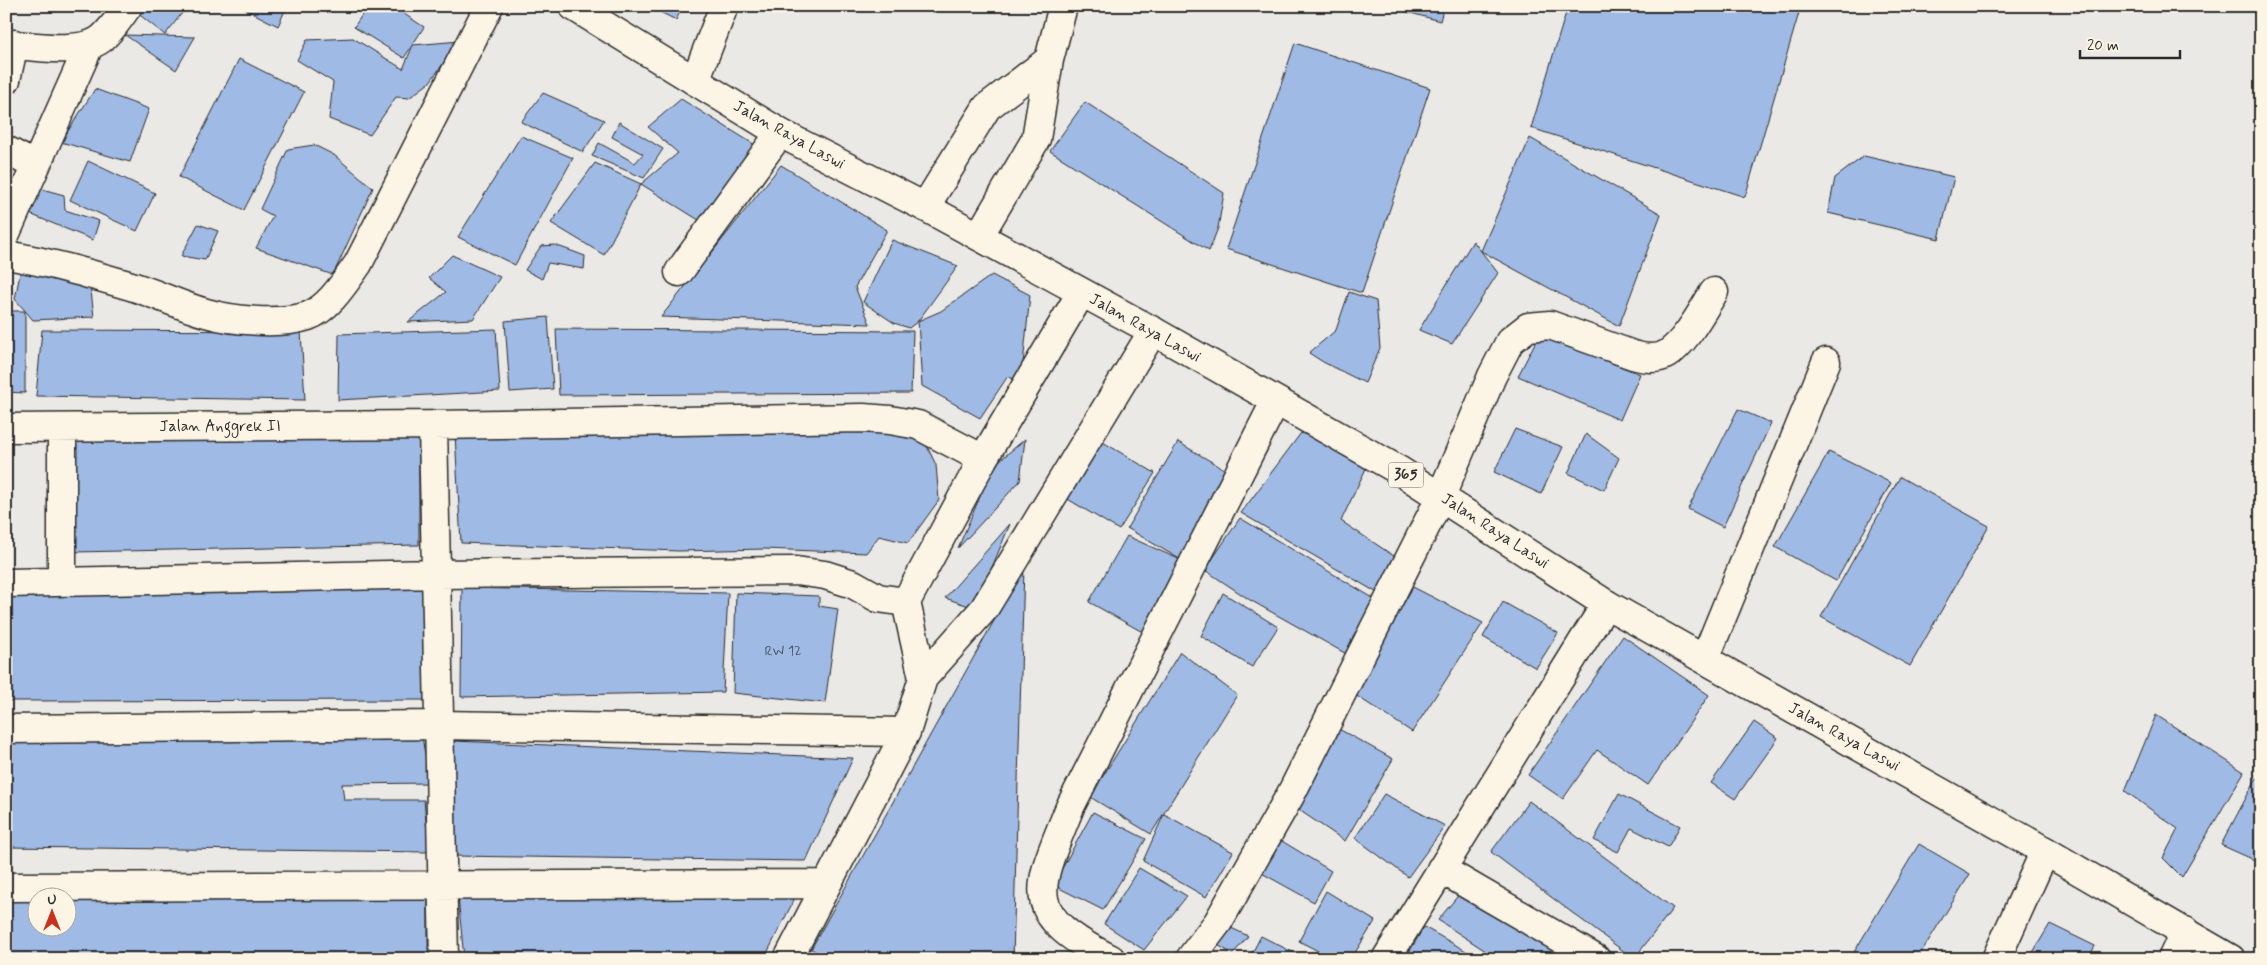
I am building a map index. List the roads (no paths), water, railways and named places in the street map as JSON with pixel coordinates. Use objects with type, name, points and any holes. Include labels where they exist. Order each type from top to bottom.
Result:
[{"type":"street","points":[[6,80],[10,44],[71,48],[89,46],[100,40],[111,30],[128,6]]},
{"type":"street","points":[[6,254],[45,261],[86,272],[206,313],[229,318],[270,321],[309,315],[339,290],[358,264],[489,6]]},
{"type":"street","name":"Jalan Raya Laswi","points":[[573,6],[780,133],[925,207],[1152,331],[1441,496],[1606,604],[2045,851],[2231,959]]},
{"type":"street","points":[[695,81],[724,6]]},
{"type":"street","points":[[979,236],[1036,139],[1049,60],[1063,6]]},
{"type":"street","points":[[6,233],[89,46]]},
{"type":"street","points":[[925,207],[987,107],[1049,60]]},
{"type":"street","points":[[679,272],[780,133]]},
{"type":"street","points":[[6,150],[36,166]]},
{"type":"street","points":[[1190,959],[1218,922],[1291,794],[1441,496],[1492,376],[1510,341],[1528,327],[1550,325],[1642,358],[1660,357],[1667,354],[1686,333],[1714,292]]},
{"type":"street","points":[[923,678],[906,602],[982,459],[1081,293]]},
{"type":"street","points":[[792,957],[826,884],[906,732],[923,678],[984,610],[1152,331]]},
{"type":"street","points":[[1705,660],[1826,362]]},
{"type":"street","points":[[1110,959],[1071,935],[1051,918],[1042,895],[1043,879],[1048,860],[1070,807],[1275,402]]},
{"type":"street","name":"Jalan Anggrek II","points":[[6,428],[433,425],[862,418],[918,425],[982,459]]},
{"type":"street","points":[[433,425],[444,959]]},
{"type":"street","points":[[62,428],[62,582]]},
{"type":"street","points":[[6,583],[436,574],[796,570],[825,575],[852,584],[878,598],[906,602]]},
{"type":"street","points":[[1386,959],[1606,604]]},
{"type":"street","points":[[6,729],[439,725],[906,732]]},
{"type":"street","points":[[1996,959],[2045,851]]},
{"type":"street","points":[[1441,869],[1596,959]]},
{"type":"street","points":[[6,888],[826,884]]},
{"type":"street","points":[[2172,959],[2185,931]]}]
